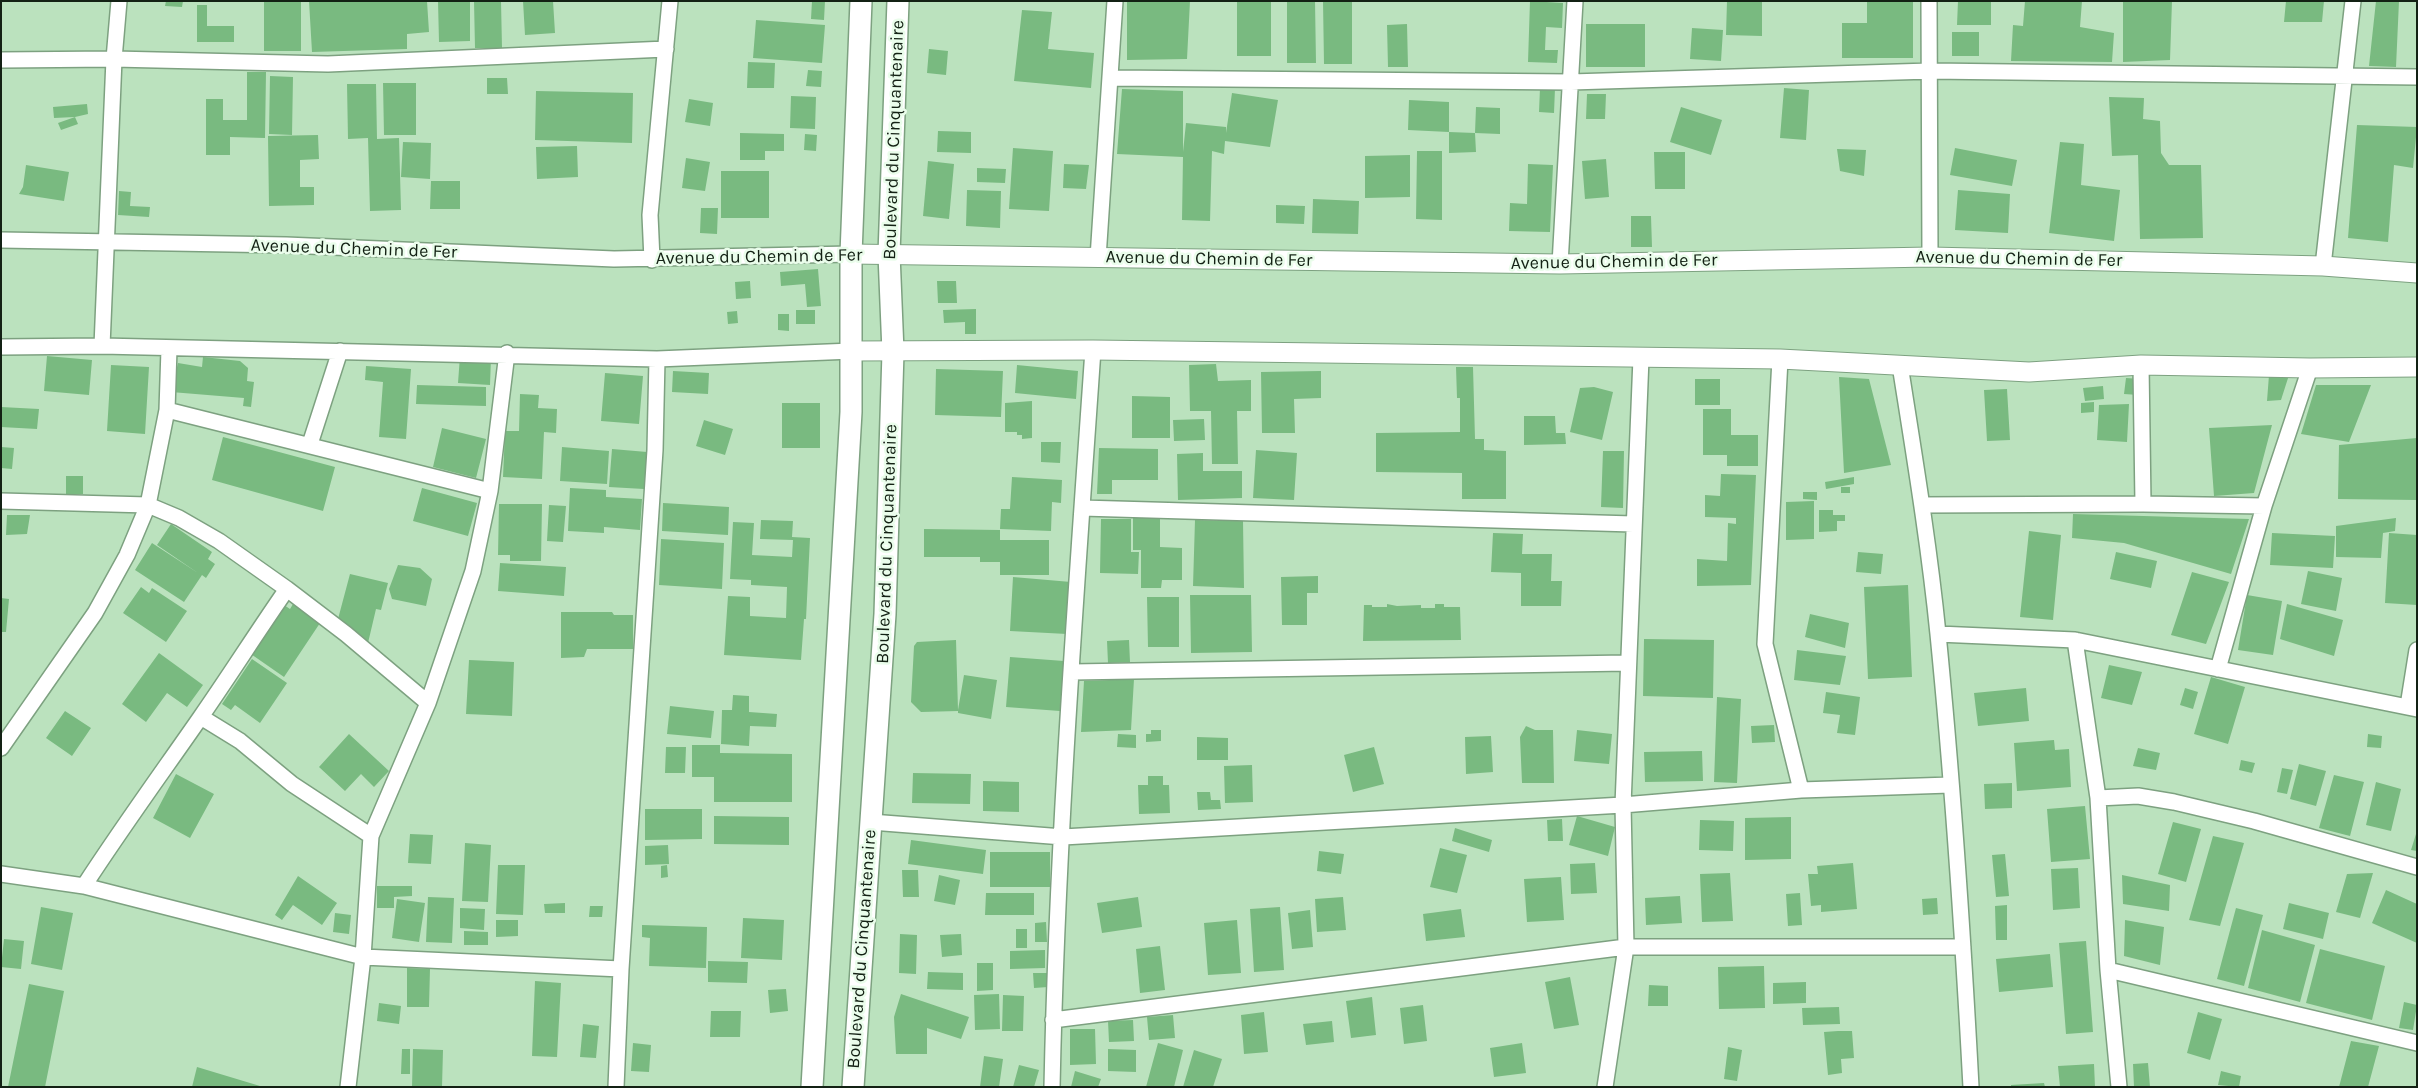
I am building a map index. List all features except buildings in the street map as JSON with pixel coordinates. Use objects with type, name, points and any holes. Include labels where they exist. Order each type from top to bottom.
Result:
[{"type":"main road","points":[[812,1087],[851,421],[851,254],[861,1]]},
{"type":"main road","name":"Boulevard du Cinquantenaire","points":[[853,1087],[885,614],[893,352],[889,254],[898,1]]},
{"type":"street","points":[[102,346],[114,59],[119,1]]},
{"type":"street","points":[[652,260],[650,216],[670,1]]},
{"type":"street","points":[[1098,258],[1115,1]]},
{"type":"street","points":[[1560,264],[1576,1]]},
{"type":"street","points":[[1928,1],[1930,257]]},
{"type":"street","points":[[2323,266],[2353,1]]},
{"type":"street","points":[[1,60],[114,59],[328,64],[666,49]]},
{"type":"street","points":[[1110,78],[1571,82],[1930,71],[2417,77]]},
{"type":"street","name":"Avenue du Chemin de Fer","points":[[1,240],[286,245],[652,260],[889,254],[1560,264],[1930,257],[2323,266],[2417,273]]},
{"type":"street","points":[[1,347],[102,346],[657,359],[852,351],[1093,350],[1780,359],[2029,372],[2141,365],[2310,368],[2417,366]]},
{"type":"street","points":[[1,748],[95,613],[127,555],[148,505],[167,410],[169,349]]},
{"type":"street","points":[[1052,1087],[1072,672],[1093,350]]},
{"type":"street","points":[[310,444],[340,351]]},
{"type":"street","points":[[348,1087],[363,957],[371,836],[428,703],[473,571],[490,491],[507,354]]},
{"type":"street","points":[[1605,1087],[1626,947],[1623,805],[1627,663],[1641,358]]},
{"type":"street","points":[[616,1087],[621,969],[640,715],[649,523],[655,450],[657,359]]},
{"type":"street","points":[[1780,359],[1765,644],[1801,790]]},
{"type":"street","points":[[1900,365],[1922,505],[1938,634],[1963,947],[1971,1087]]},
{"type":"street","points":[[2141,365],[2143,504]]},
{"type":"street","points":[[2218,670],[2264,506],[2310,368]]},
{"type":"street","points":[[167,410],[310,444],[490,491]]},
{"type":"street","points":[[1,501],[148,505],[178,518],[219,541],[287,589],[346,634],[428,703]]},
{"type":"street","points":[[1922,505],[2143,504],[2264,506]]},
{"type":"street","points":[[1082,508],[1633,524]]},
{"type":"street","points":[[84,886],[131,814],[201,717],[287,589]]},
{"type":"street","points":[[1938,634],[2075,640],[2412,708],[2417,650]]},
{"type":"street","points":[[2075,640],[2098,798],[2108,970],[2119,1087]]},
{"type":"street","points":[[1072,672],[1627,663]]},
{"type":"street","points":[[201,717],[240,741],[292,784],[371,836]]},
{"type":"street","points":[[871,822],[1063,837],[1623,805],[1801,790],[1950,785]]},
{"type":"street","points":[[2098,798],[2138,796],[2174,802],[2263,824],[2417,867]]},
{"type":"street","points":[[1,874],[84,886],[363,957],[621,969]]},
{"type":"street","points":[[1054,1020],[1626,947],[1963,947]]},
{"type":"street","points":[[2108,970],[2417,1043]]}]
